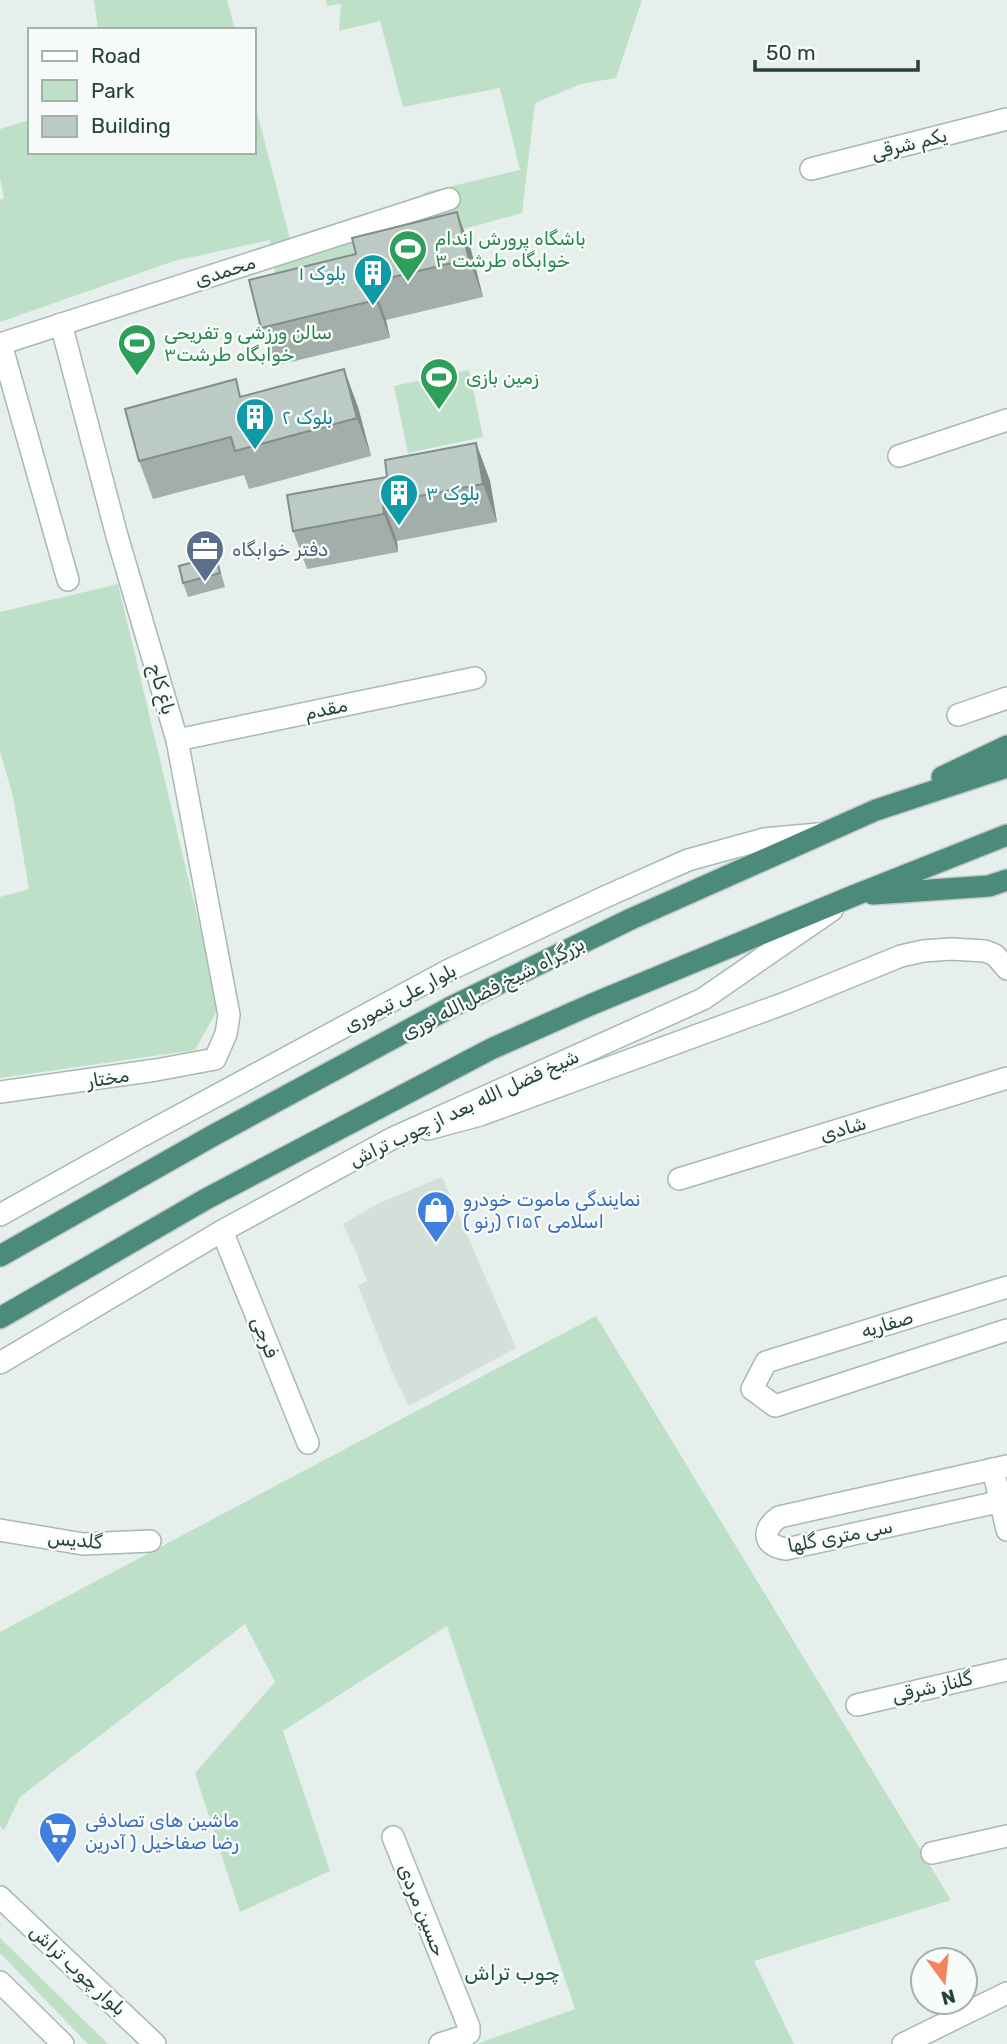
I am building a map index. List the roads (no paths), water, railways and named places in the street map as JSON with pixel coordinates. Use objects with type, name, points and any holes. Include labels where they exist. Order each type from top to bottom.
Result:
[{"type":"highway","points":[[876,810],[1007,746]]},
{"type":"highway","name":"بزرگراه شیخ فضل‌الله نوری","points":[[0,1256],[214,1135],[451,1007],[631,919],[876,810],[1007,767]]},
{"type":"highway","points":[[0,1318],[206,1199],[491,1049],[853,895],[1007,835]]},
{"type":"highway","points":[[853,895],[989,886],[1007,880]]},
{"type":"street","name":"یکم شرقی","points":[[811,169],[1007,119]]},
{"type":"street","name":"محمدی","points":[[1,344],[449,199]]},
{"type":"street","name":"باغ کاج","points":[[61,324],[117,536],[177,740],[229,1014],[226,1034],[215,1059]]},
{"type":"street","points":[[1,344],[68,580]]},
{"type":"street","points":[[899,456],[1007,420]]},
{"type":"street","name":"مقدم","points":[[177,740],[475,678]]},
{"type":"street","points":[[958,715],[1007,698]]},
{"type":"street","name":"بلوار علی تیموری","points":[[0,1215],[449,970],[607,896],[688,860],[764,839],[820,834]]},
{"type":"street","name":"شیخ فضل الله بعد از چوب تراش","points":[[0,1363],[222,1231],[393,1138],[703,999],[853,895]]},
{"type":"street","points":[[393,1138],[480,1115],[788,1002],[901,956],[923,951],[976,951],[995,955],[1005,966]]},
{"type":"street","name":"مختار","points":[[0,1092],[215,1059]]},
{"type":"street","name":"شادی","points":[[679,1179],[1007,1078]]},
{"type":"street","name":"فرجی","points":[[222,1231],[308,1443]]},
{"type":"street","name":"صفاریه","points":[[1007,1287],[766,1362],[751,1389],[775,1406],[1007,1330]]},
{"type":"street","points":[[1000,1468],[1007,1530]]},
{"type":"street","name":"سی متری گلها","points":[[1000,1468],[779,1517],[771,1523],[767,1536],[776,1548],[786,1549],[1004,1501]]},
{"type":"street","name":"گلدیس","points":[[0,1530],[83,1544],[150,1541]]},
{"type":"street","name":"گلناز شرقی","points":[[857,1705],[1007,1670]]},
{"type":"street","points":[[932,1853],[1007,1836]]},
{"type":"street","name":"حسین مردی","points":[[393,1837],[469,2027],[465,2036],[440,2044]]},
{"type":"street","name":"بلوار چوب‌ تراش","points":[[0,1896],[156,2044]]},
{"type":"street","points":[[0,1982],[64,2044]]},
{"type":"street","points":[[904,2044],[1007,1993]]},
{"type":"place","name":"باشگاه پرورش اندام خوابگاه طرشت ۳","points":[[408,283]]},
{"type":"place","name":"بلوک ۱","points":[[373,307]]},
{"type":"place","name":"سالن ورزشی و تفریحی خوابگاه طرشت۳","points":[[137,377]]},
{"type":"place","name":"زمین بازی","points":[[439,411]]},
{"type":"place","name":"بلوک ۲","points":[[255,451]]},
{"type":"place","name":"بلوک ۳","points":[[399,527]]},
{"type":"place","name":"دفتر خوابگاه","points":[[205,583]]},
{"type":"place","name":"نمایندگی ماموت خودرو ( رنو) اسلامی ۲۱۵۲","points":[[436,1244]]},
{"type":"place","name":"ماشین های تصادفی رضا صفاخیل ( آدرین","points":[[58,1865]]},
{"type":"district","name":"چوب تراش","points":[[512,1972]]}]
